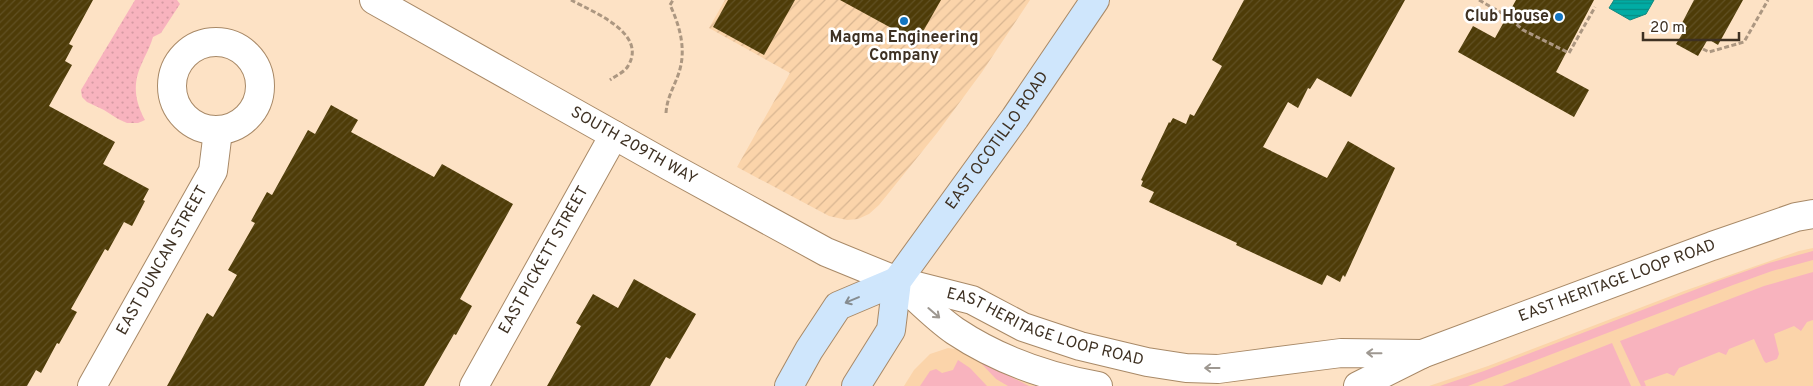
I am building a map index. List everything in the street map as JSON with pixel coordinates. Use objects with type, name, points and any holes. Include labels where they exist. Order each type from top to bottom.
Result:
[{"type":"main road","name":"EAST OCOTILLO ROAD","points":[[856,386],[891,330],[897,281],[1021,111],[1095,0]]},
{"type":"main road","points":[[789,386],[809,350],[838,306],[897,281]]},
{"type":"street","name":"SOUTH 209TH WAY","points":[[374,0],[826,252],[897,281]]},
{"type":"street","name":"EAST DUNCAN STREET","points":[[92,386],[213,171],[218,131]]},
{"type":"street","name":"EAST PICKETT STREET","points":[[474,386],[614,135]]},
{"type":"street","name":"EAST HERITAGE LOOP ROAD","points":[[1358,386],[1422,354],[1712,246],[1796,217],[1813,214]]},
{"type":"street","name":"EAST HERITAGE LOOP ROAD","points":[[897,281],[972,300],[1023,327],[1080,346],[1147,362],[1186,368],[1218,369],[1341,353],[1422,354]]},
{"type":"street","name":"EAST HERITAGE LOOP ROAD","points":[[897,281],[954,330],[1002,357],[1069,381],[1098,386]]},
{"type":"path","points":[[571,0],[619,26],[629,38],[632,52],[628,67],[610,80]]},
{"type":"path","points":[[666,113],[666,103],[681,68],[682,46],[679,24],[670,5],[673,0]]},
{"type":"path","points":[[1479,0],[1507,16],[1523,30],[1569,53],[1595,7]]},
{"type":"path","points":[[1702,49],[1709,52],[1744,42],[1768,0]]},
{"type":"shaded area","points":[[135,0],[177,0],[180,4],[161,33],[153,37],[139,71],[136,92],[145,120],[138,123],[127,123],[87,102],[82,97],[81,90]]},
{"type":"shaded area","points":[[725,0],[1030,0],[982,72],[937,133],[879,205],[869,214],[858,219],[847,220],[829,216],[737,167],[790,73],[709,28]]},
{"type":"shaded area","points":[[1813,248],[1813,386],[1429,386],[1488,366],[1684,291],[1799,251]]},
{"type":"shaded area","points":[[1813,251],[1813,260],[1772,271],[1733,285],[1468,386],[1440,386],[1484,371],[1715,282],[1769,263]]},
{"type":"shaded area","points":[[1813,272],[1813,320],[1807,322],[1801,331],[1794,326],[1774,334],[1779,354],[1777,359],[1766,363],[1754,339],[1729,349],[1726,355],[1719,352],[1679,368],[1674,376],[1667,373],[1644,381],[1646,386],[1641,386],[1620,341],[1764,286]]},
{"type":"shaded area","points":[[1612,343],[1631,386],[1502,386]]},
{"type":"shaded area","points":[[948,348],[962,350],[1035,386],[904,386],[914,370],[930,354]]},
{"type":"shaded area","points":[[958,360],[970,368],[987,386],[920,386],[930,371],[936,369],[942,373],[953,370]]},
{"type":"shaded area","points":[[978,360],[1029,386],[1008,386],[996,379]]},
{"type":"water","points":[[1614,0],[1654,0],[1646,14],[1630,20],[1609,8]]},
{"type":"building","points":[[0,0],[93,0],[69,44],[73,46],[65,61],[72,65],[49,106],[115,142],[103,164],[149,189],[132,226],[124,222],[108,251],[105,249],[71,309],[77,312],[59,344],[57,343],[41,373],[36,370],[27,386],[0,386]]},
{"type":"building","points":[[728,0],[795,0],[764,55],[713,27]]},
{"type":"building","name":"Magma Engineering Company","points":[[840,0],[941,0],[917,42]]},
{"type":"building","points":[[1244,0],[1405,0],[1351,97],[1317,78],[1310,89],[1308,88],[1298,108],[1288,102],[1263,147],[1327,178],[1348,141],[1395,168],[1345,277],[1343,275],[1340,282],[1327,275],[1322,285],[1236,245],[1237,243],[1149,202],[1154,192],[1141,186],[1143,181],[1141,180],[1169,122],[1173,118],[1186,124],[1190,114],[1194,116],[1222,66],[1212,60]]},
{"type":"building","points":[[1516,0],[1594,0],[1556,72],[1589,90],[1574,117],[1458,52],[1473,26],[1495,38]]},
{"type":"building","points":[[1694,0],[1743,0],[1718,45],[1708,39],[1698,56],[1676,44],[1687,26],[1682,23]]},
{"type":"building","points":[[331,105],[358,120],[351,132],[434,177],[442,164],[513,204],[460,299],[472,306],[456,335],[454,334],[424,386],[167,386],[207,313],[213,317],[237,275],[228,270],[255,223],[251,221],[267,192],[272,195],[308,130],[315,134]]},
{"type":"building","points":[[634,279],[696,314],[670,359],[666,357],[650,386],[547,386],[581,326],[576,323],[593,294],[618,308]]},
{"type":"place","name":"Club House","points":[[1559,17]]},
{"type":"place","name":"Magma Engineering Company","points":[[904,21]]}]
